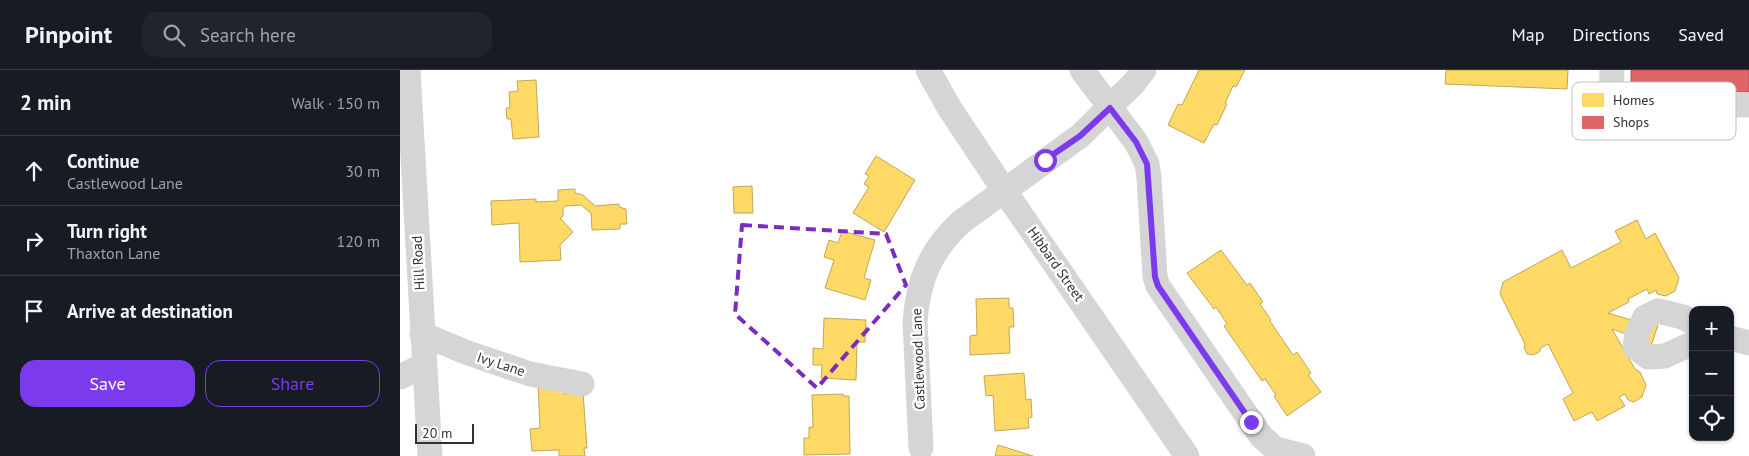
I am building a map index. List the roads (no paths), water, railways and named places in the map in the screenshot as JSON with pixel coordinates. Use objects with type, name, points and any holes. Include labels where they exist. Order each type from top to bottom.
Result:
[{"type":"street","name":"Hill Road","points":[[408,70],[430,456]]},
{"type":"street","name":"Hibbard Street","points":[[928,70],[950,109],[1004,190],[1188,456]]},
{"type":"street","points":[[1082,70],[1136,142],[1147,164],[1155,277],[1158,286],[1261,436],[1275,449],[1303,456]]},
{"type":"street","name":"Castlewood Lane","points":[[921,448],[915,322],[916,301],[921,281],[932,256],[946,236],[961,222],[1080,136],[1134,84],[1144,70]]},
{"type":"street","points":[[1736,105],[1749,105]]},
{"type":"street","points":[[1689,321],[1683,317],[1658,311],[1645,317],[1638,333],[1635,347],[1648,357],[1665,356],[1689,345]]},
{"type":"street","name":"Ivy Lane","points":[[422,334],[468,354],[530,374],[582,384]]},
{"type":"street","points":[[1734,339],[1749,343]]},
{"type":"street","points":[[400,377],[424,365]]}]
